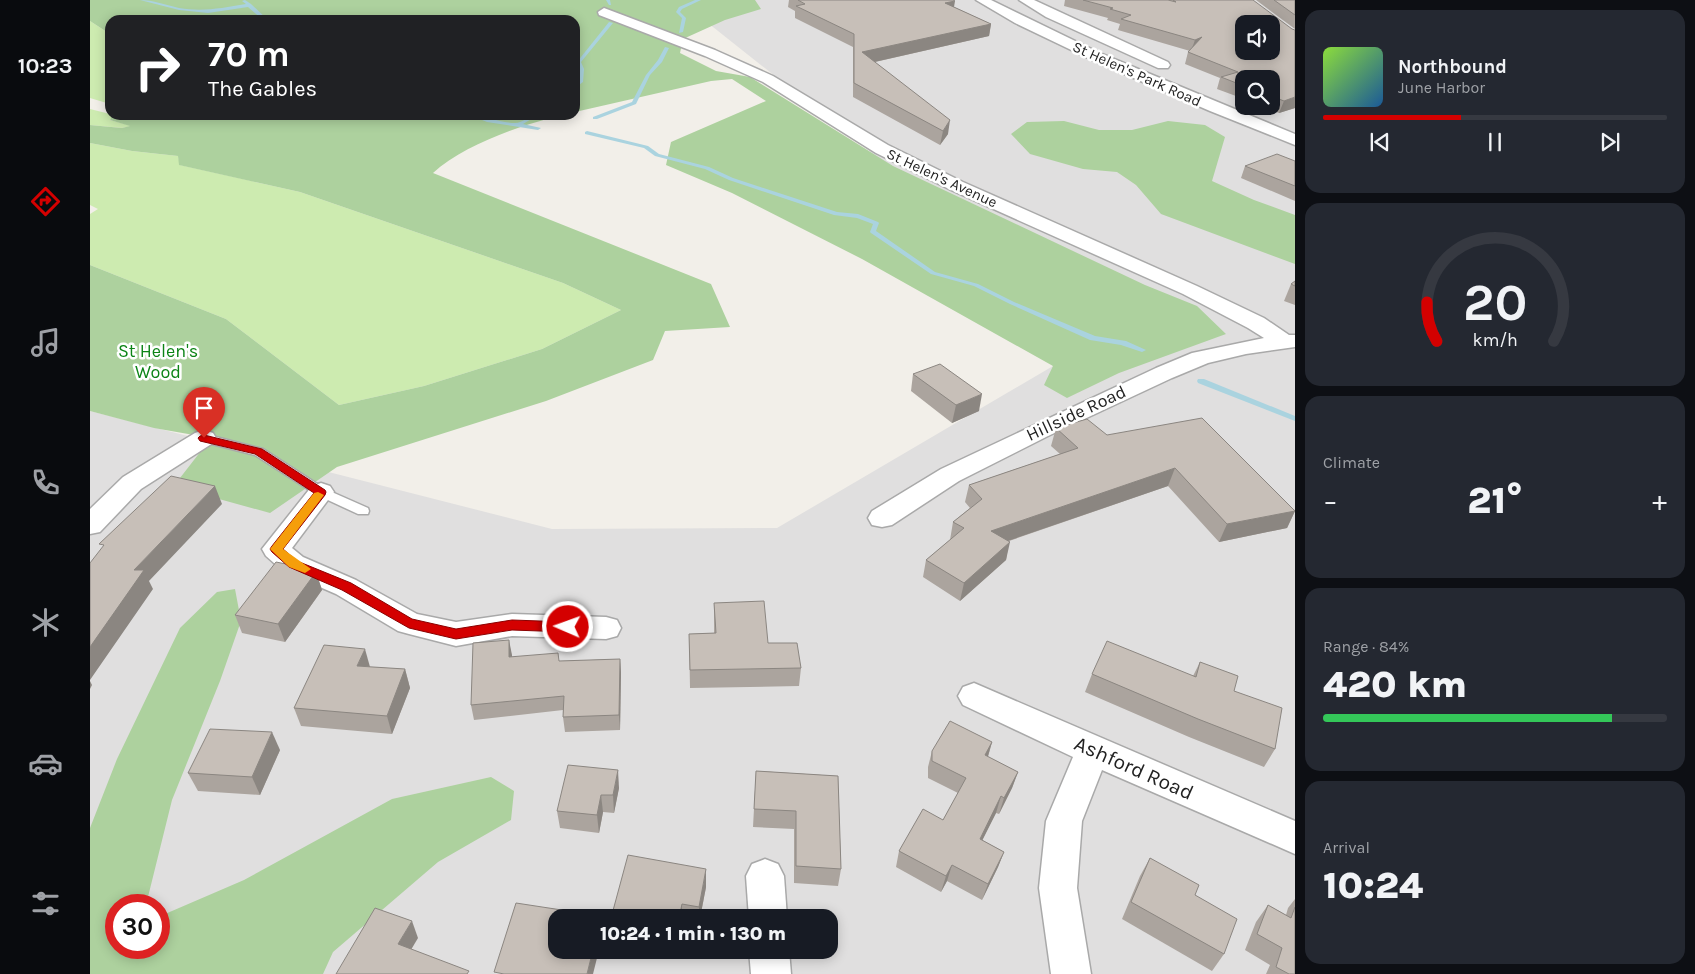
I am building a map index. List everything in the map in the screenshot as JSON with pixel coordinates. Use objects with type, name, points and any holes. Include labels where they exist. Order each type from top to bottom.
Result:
[{"type":"street","name":"St Helen's Park Road","points":[[982,0],[1103,59],[1200,102],[1295,140]]},
{"type":"street","points":[[1025,0],[1059,18],[1163,65]]},
{"type":"street","name":"St Helen's Avenue","points":[[604,12],[710,53],[768,79],[882,149],[957,186],[1190,290],[1289,341]]},
{"type":"street","name":"Hillside Road","points":[[882,518],[950,475],[1039,430],[1164,372],[1200,358],[1289,341]]},
{"type":"street","points":[[90,525],[132,483],[204,438]]},
{"type":"street","points":[[321,492],[276,549],[293,564],[346,586],[409,624],[456,634],[512,625],[606,628]]},
{"type":"street","name":"Ashford Road","points":[[974,696],[1093,751],[1295,838]]},
{"type":"street","points":[[1069,974],[1058,888],[1064,821],[1093,751]]},
{"type":"street","points":[[765,876],[767,909]]},
{"type":"street","points":[[770,959],[771,974]]},
{"type":"lane","points":[[204,438],[259,452],[321,492],[363,511]]},
{"type":"shaded area","points":[[679,0],[1295,0],[1295,974],[90,974],[90,411],[552,529],[777,528],[1053,366],[892,169]]},
{"type":"green space","points":[[90,0],[755,0],[761,9],[725,20],[683,39],[680,53],[716,71],[750,77],[893,166],[1145,285],[1197,306],[1226,334],[1119,373],[1067,398],[1044,385],[1053,366],[862,259],[732,193],[666,165],[671,142],[766,101],[732,79],[711,81],[580,111],[580,15],[105,15],[105,31],[90,21]]},
{"type":"green space","points":[[90,21],[105,31],[105,102],[90,98]]},
{"type":"green space","points":[[90,109],[105,113],[105,120],[132,126],[122,128],[90,125]]},
{"type":"green space","name":"St Helen's Wood","points":[[110,120],[544,120],[511,130],[477,145],[460,154],[433,173],[711,284],[730,327],[665,331],[653,360],[546,401],[337,467],[270,513],[219,499],[180,478],[211,438],[154,428],[90,411],[90,265],[226,319],[339,405],[424,386],[542,349],[621,310],[563,283],[300,192],[179,165],[178,156],[132,151],[90,143],[90,125],[122,128],[130,126]]},
{"type":"green space","points":[[1064,121],[1099,130],[1132,130],[1168,121],[1205,125],[1225,137],[1212,181],[1254,200],[1295,215],[1295,264],[1161,214],[1136,185],[1117,172],[1083,169],[1030,154],[1011,134],[1027,122]]},
{"type":"green space","points":[[90,143],[132,151],[178,156],[180,165],[300,192],[563,283],[621,310],[542,349],[424,386],[339,405],[226,319],[90,265],[90,214],[98,209],[90,205]]},
{"type":"green space","points":[[235,589],[241,621],[220,681],[172,800],[149,894],[105,894],[105,959],[170,959],[170,912],[244,880],[392,799],[491,777],[514,791],[511,820],[438,862],[333,952],[323,974],[90,974],[90,828],[117,759],[180,628],[217,592]]},
{"type":"building","points":[[798,0],[953,0],[955,1],[945,3],[991,24],[862,52],[950,120],[943,131],[854,83],[854,34],[796,6],[805,4]]},
{"type":"building","points":[[1083,0],[1168,0],[1176,2],[1173,0],[1253,0],[1273,15],[1235,15],[1235,60],[1280,60],[1280,20],[1295,30],[1295,97],[1284,101],[1280,99],[1280,70],[1235,71],[1188,52],[1202,37],[1195,40],[1121,19],[1131,15],[1110,9],[1113,8]]},
{"type":"building","points":[[1274,0],[1295,0],[1295,15]]},
{"type":"building","points":[[1235,73],[1235,82],[1221,77]]},
{"type":"building","points":[[1277,154],[1295,161],[1295,186],[1245,166]]},
{"type":"building","points":[[940,364],[982,394],[956,405],[913,374]]},
{"type":"building","points":[[1202,418],[1295,511],[1227,524],[1175,468],[991,531],[1010,542],[964,583],[926,560],[964,528],[953,522],[982,499],[969,485],[1078,448],[1056,428],[1087,419],[1107,435]]},
{"type":"building","points":[[171,476],[215,486],[134,570],[144,570],[90,647],[90,563],[104,545],[99,544]]},
{"type":"building","points":[[276,562],[316,572],[278,624],[235,615]]},
{"type":"building","points":[[764,601],[768,643],[797,643],[801,668],[690,670],[689,634],[716,633],[714,603]]},
{"type":"building","points":[[509,640],[509,657],[558,653],[559,661],[620,659],[619,715],[563,717],[564,696],[471,705],[473,643]]},
{"type":"building","points":[[1107,641],[1196,677],[1200,662],[1238,676],[1234,691],[1282,708],[1275,749],[1092,674]]},
{"type":"building","points":[[324,645],[365,649],[357,666],[405,669],[387,716],[294,708]]},
{"type":"building","points":[[950,721],[992,742],[985,755],[1018,772],[1004,798],[1001,796],[980,839],[1004,852],[988,884],[952,865],[946,876],[899,851],[923,809],[943,820],[966,778],[932,761],[932,751]]},
{"type":"building","points":[[210,729],[272,732],[252,777],[188,773]]},
{"type":"building","points":[[568,765],[618,770],[613,795],[601,795],[597,815],[557,811]]},
{"type":"building","points":[[756,771],[838,776],[841,869],[796,866],[796,811],[754,809]]},
{"type":"building","points":[[628,855],[706,869],[699,907],[682,904],[681,909],[613,909]]},
{"type":"building","points":[[1150,858],[1199,885],[1195,895],[1237,919],[1224,954],[1131,902]]},
{"type":"building","points":[[516,903],[555,909],[548,909],[548,959],[591,959],[587,974],[504,974],[494,972]]},
{"type":"building","points":[[1268,905],[1291,918],[1295,907],[1295,974],[1289,974],[1276,967],[1282,948],[1257,934]]},
{"type":"building","points":[[375,908],[412,921],[398,944],[469,971],[467,974],[336,974]]},
{"type":"waterway","points":[[142,0],[179,9],[208,12],[249,5]]},
{"type":"waterway","points":[[608,0],[610,4]]},
{"type":"waterway","points":[[681,32],[684,18],[678,12],[680,8],[699,0]]},
{"type":"waterway","points":[[244,1],[249,5]]},
{"type":"waterway","points":[[249,5],[260,15]]},
{"type":"waterway","points":[[580,61],[611,23]]},
{"type":"waterway","points":[[595,118],[634,103],[648,75],[660,61],[667,48]]},
{"type":"waterway","points":[[580,64],[582,69],[580,83]]},
{"type":"waterway","points":[[487,120],[517,125]]},
{"type":"waterway","points":[[517,125],[526,120]]},
{"type":"waterway","points":[[517,125],[538,128]]},
{"type":"waterway","points":[[587,133],[646,147],[657,155],[707,168],[731,179],[836,214],[858,216],[876,223],[873,232],[933,273],[976,285],[1012,303],[1093,338],[1123,343],[1142,350]]},
{"type":"waterway","points":[[1201,381],[1295,419]]},
{"type":"slow traffic","points":[[305,569],[293,564],[276,549],[318,495]]},
{"type":"route","points":[[204,438],[259,452],[321,492],[276,549],[293,564],[346,586],[409,624],[456,634],[512,625],[568,627]]}]
